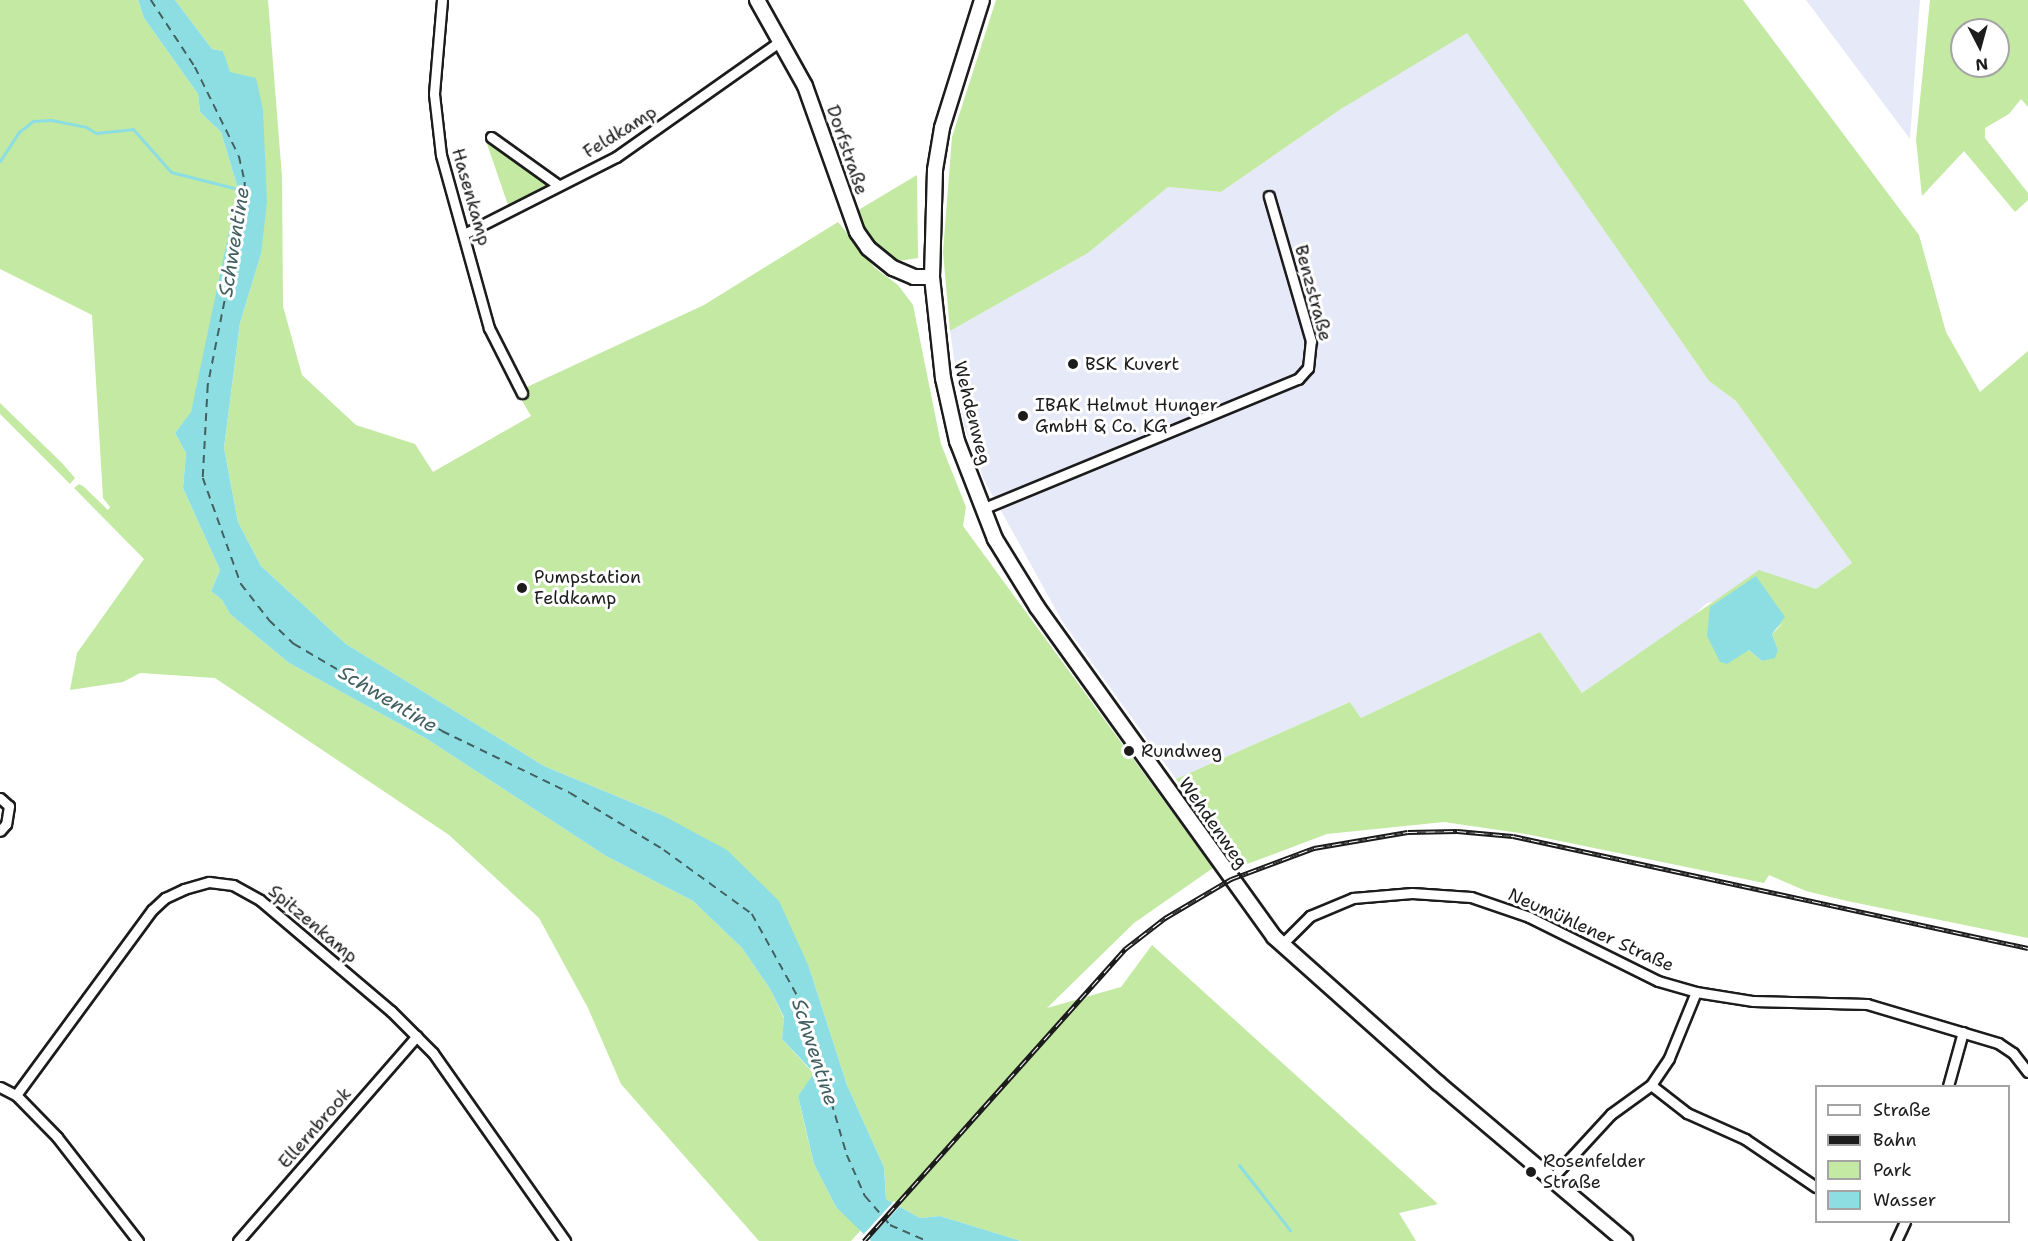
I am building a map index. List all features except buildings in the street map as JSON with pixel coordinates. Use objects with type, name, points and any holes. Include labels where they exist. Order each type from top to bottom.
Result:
[{"type":"main road","name":"Dorfstraße","points":[[757,0],[782,40],[815,111],[857,232],[868,248],[893,268],[914,277],[932,277]]},
{"type":"main road","name":"Wehdenweg","points":[[982,0],[960,64],[935,170],[932,277],[945,388],[957,441],[995,539],[1037,607],[1246,900],[1282,944],[1625,1241]]},
{"type":"street","name":"Hasenkamp","points":[[442,0],[435,116],[441,155],[466,233],[489,328],[522,393]]},
{"type":"street","name":"Feldkamp","points":[[466,233],[616,157],[782,40]]},
{"type":"street","points":[[491,137],[558,186]]},
{"type":"street","name":"Benzstraße","points":[[982,509],[1298,379],[1308,368],[1311,341],[1269,196]]},
{"type":"street","points":[[0,798],[9,806],[6,824],[0,831]]},
{"type":"street","name":"Spitzenkamp","points":[[16,1095],[152,910],[165,897],[209,882],[233,885],[260,900],[417,1036],[536,1194],[565,1241]]},
{"type":"street","name":"Neumühlener Straße","points":[[1282,944],[1310,916],[1353,898],[1412,893],[1471,897],[1529,917],[1645,975],[1696,992],[1753,1001],[1867,1004],[1998,1043],[2013,1053],[2028,1072]]},
{"type":"street","points":[[1552,1178],[1611,1114],[1651,1084],[1669,1058],[1696,992]]},
{"type":"street","points":[[1948,1085],[1963,1032]]},
{"type":"street","name":"Ellernbrook","points":[[238,1241],[417,1036]]},
{"type":"street","points":[[1651,1084],[1687,1113],[1745,1139],[1815,1186]]},
{"type":"street","points":[[0,1087],[16,1095],[85,1168],[138,1241]]},
{"type":"street","points":[[1896,1241],[1904,1223]]},
{"type":"shaded area","points":[[1806,0],[1920,0],[1910,139]]},
{"type":"shaded area","points":[[1467,32],[1709,381],[1736,401],[1852,563],[1816,589],[1707,603],[1682,627],[1582,693],[1540,632],[1361,718],[1350,702],[1176,779],[1062,621],[984,480],[964,425],[950,331],[1088,253],[1168,187],[1221,192],[1341,109]]},
{"type":"green space","points":[[0,0],[138,0],[144,18],[198,94],[200,112],[221,132],[238,189],[238,207],[191,413],[175,433],[186,453],[183,488],[220,570],[211,591],[222,600],[230,614],[289,663],[427,739],[606,856],[693,901],[742,948],[770,989],[784,1018],[782,1039],[814,1074],[798,1096],[814,1164],[836,1207],[862,1229],[851,1241],[759,1241],[621,1084],[588,1008],[539,918],[449,835],[215,678],[140,673],[123,682],[70,690],[77,653],[144,559],[74,488],[79,484],[83,486],[108,510],[110,507],[103,498],[92,315],[0,269]]},
{"type":"green space","points":[[175,0],[268,0],[282,177],[283,306],[302,375],[356,425],[415,444],[433,472],[531,416],[520,397],[527,387],[704,305],[838,222],[875,268],[898,285],[913,305],[941,444],[966,507],[963,526],[1213,868],[1134,923],[1047,1008],[1121,987],[1152,945],[1438,1204],[1399,1213],[1416,1241],[1021,1241],[940,1216],[920,1218],[886,1199],[884,1167],[847,1085],[809,967],[662,815],[544,766],[346,644],[261,566],[238,522],[224,448],[240,323],[261,254],[223,51],[212,49]]},
{"type":"green space","points":[[996,0],[1743,0],[1919,235],[1946,332],[1980,392],[2028,351],[2028,938],[1847,901],[1806,891],[1769,875],[1764,883],[1526,834],[1444,822],[1327,834],[1239,867],[1176,779],[1350,702],[1361,718],[1540,632],[1582,693],[1759,570],[1816,589],[1852,563],[1736,401],[1709,381],[1467,33],[1341,109],[1221,192],[1168,187],[1088,253],[950,331],[943,252],[952,137]],"holes":[[[1783,623],[1772,634],[1778,650],[1762,661],[1749,650]]]},
{"type":"green space","points":[[1930,0],[2028,0],[2028,107],[2021,99],[2009,114],[1985,128],[1985,138],[2028,193],[2028,200],[2015,212],[1964,151],[1922,196],[1916,140]]},
{"type":"green space","points":[[485,138],[547,178],[550,184],[508,205]]},
{"type":"green space","points":[[917,175],[918,258],[899,261],[882,255],[870,243],[855,212]]},
{"type":"green space","points":[[0,403],[75,478],[70,484],[0,414]]},
{"type":"water","name":"Schwentine","points":[[138,0],[175,0],[212,49],[223,51],[230,72],[256,78],[263,110],[267,202],[261,254],[240,323],[224,448],[238,522],[261,566],[346,644],[544,766],[662,815],[727,850],[779,901],[809,967],[847,1085],[884,1167],[886,1199],[920,1218],[940,1216],[1021,1241],[871,1241],[836,1207],[814,1164],[798,1096],[814,1073],[782,1039],[784,1017],[770,989],[742,948],[693,901],[606,856],[427,739],[289,663],[230,614],[222,600],[211,591],[220,570],[183,488],[186,453],[175,433],[191,412],[238,189],[221,132],[200,112],[198,94],[144,18]]},
{"type":"water","points":[[1756,576],[1785,617],[1772,634],[1778,650],[1775,658],[1762,661],[1749,650],[1727,664],[1720,662],[1707,636],[1710,607]]},
{"type":"pier","points":[[894,1201],[901,1205],[867,1241],[863,1235]]},
{"type":"waterway","name":"Schwentine","points":[[0,161],[19,132],[33,121],[51,120],[86,127],[96,133],[133,129],[171,172],[238,189],[241,186]]},
{"type":"waterway","points":[[1239,1165],[1290,1230]]},
{"type":"ferry route","points":[[151,0],[195,67],[239,156],[245,182],[244,205],[208,385],[203,478],[241,584],[269,620],[294,644],[442,731],[570,793],[664,850],[752,914],[804,1008],[847,1155],[865,1196],[890,1225],[927,1241]]},
{"type":"railway","points":[[864,1241],[1125,949],[1165,918],[1231,879],[1314,848],[1408,832],[1457,831],[1513,836],[2028,948]]},
{"type":"place","name":"BSK Kuvert","points":[[1073,364]]},
{"type":"place","name":"IBAK Helmut Hunger GmbH & Co. KG","points":[[1023,416]]},
{"type":"place","name":"Pumpstation Feldkamp","points":[[522,588]]},
{"type":"place","name":"Rundweg","points":[[1129,751]]},
{"type":"place","name":"Rosenfelder Straße","points":[[1531,1172]]}]
